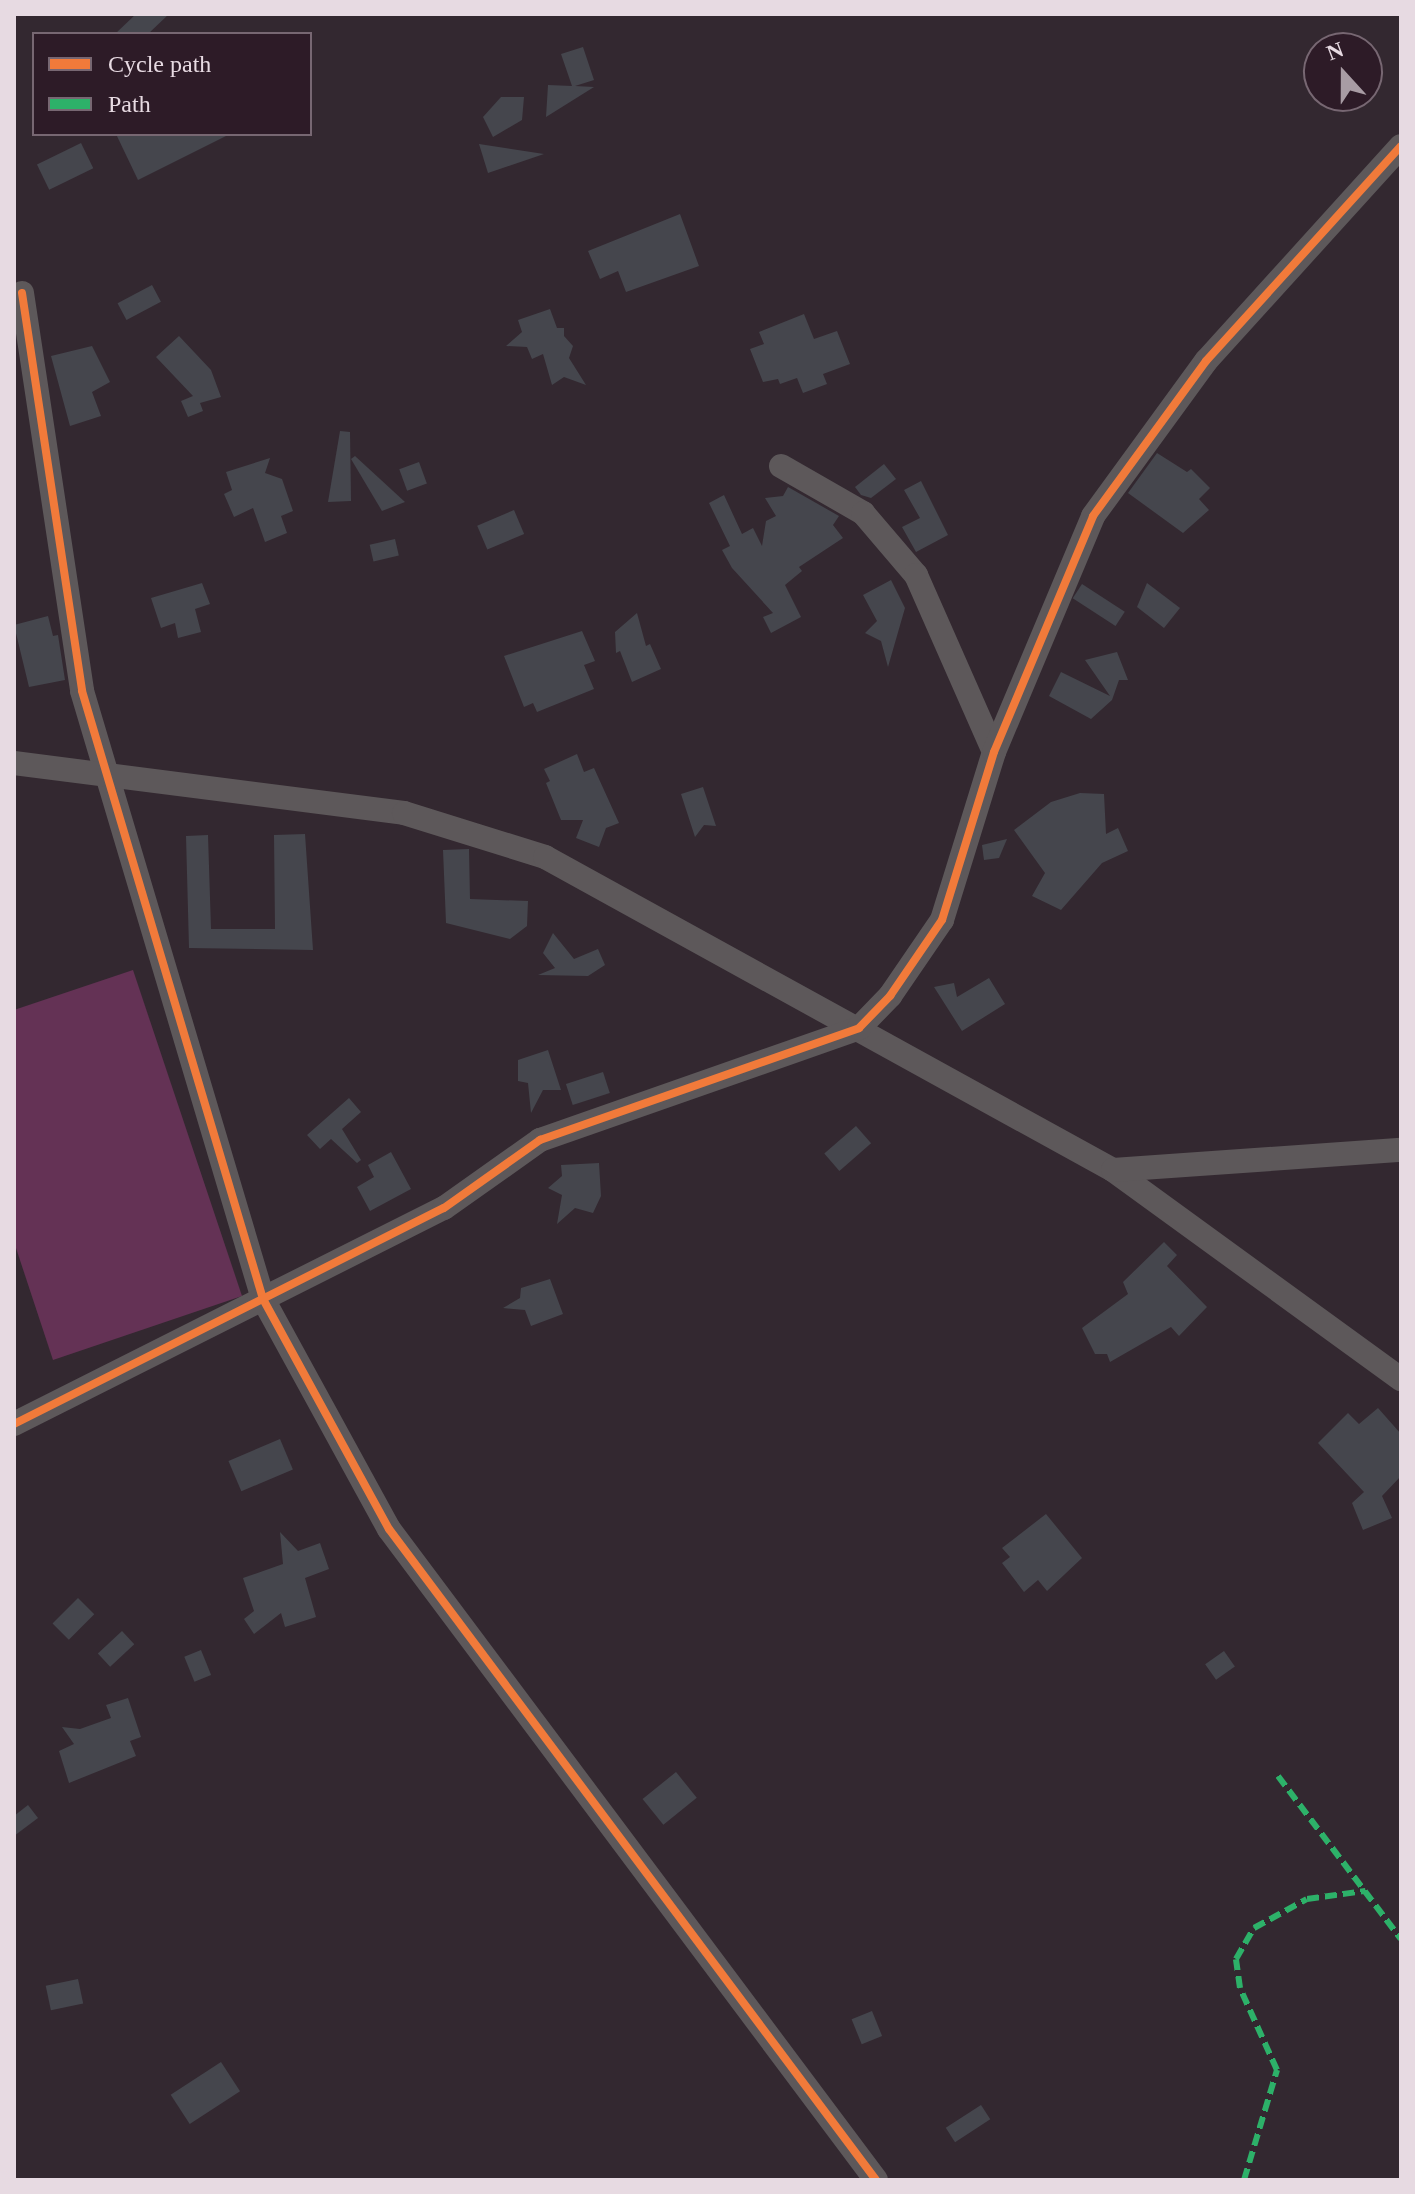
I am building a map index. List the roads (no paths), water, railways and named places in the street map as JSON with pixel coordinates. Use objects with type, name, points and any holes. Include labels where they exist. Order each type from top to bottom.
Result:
[{"type":"street","points":[[14,1424],[444,1208],[540,1140],[859,1028],[890,996],[942,920],[994,752],[1093,516],[1206,361],[1401,146]]},
{"type":"street","points":[[22,293],[82,691],[103,776],[263,1299],[389,1529],[876,2180]]},
{"type":"street","points":[[781,466],[863,513],[916,575],[994,752]]},
{"type":"street","points":[[14,763],[404,813],[545,857],[1113,1170],[1401,1379]]},
{"type":"street","points":[[1113,1170],[1401,1150]]}]
